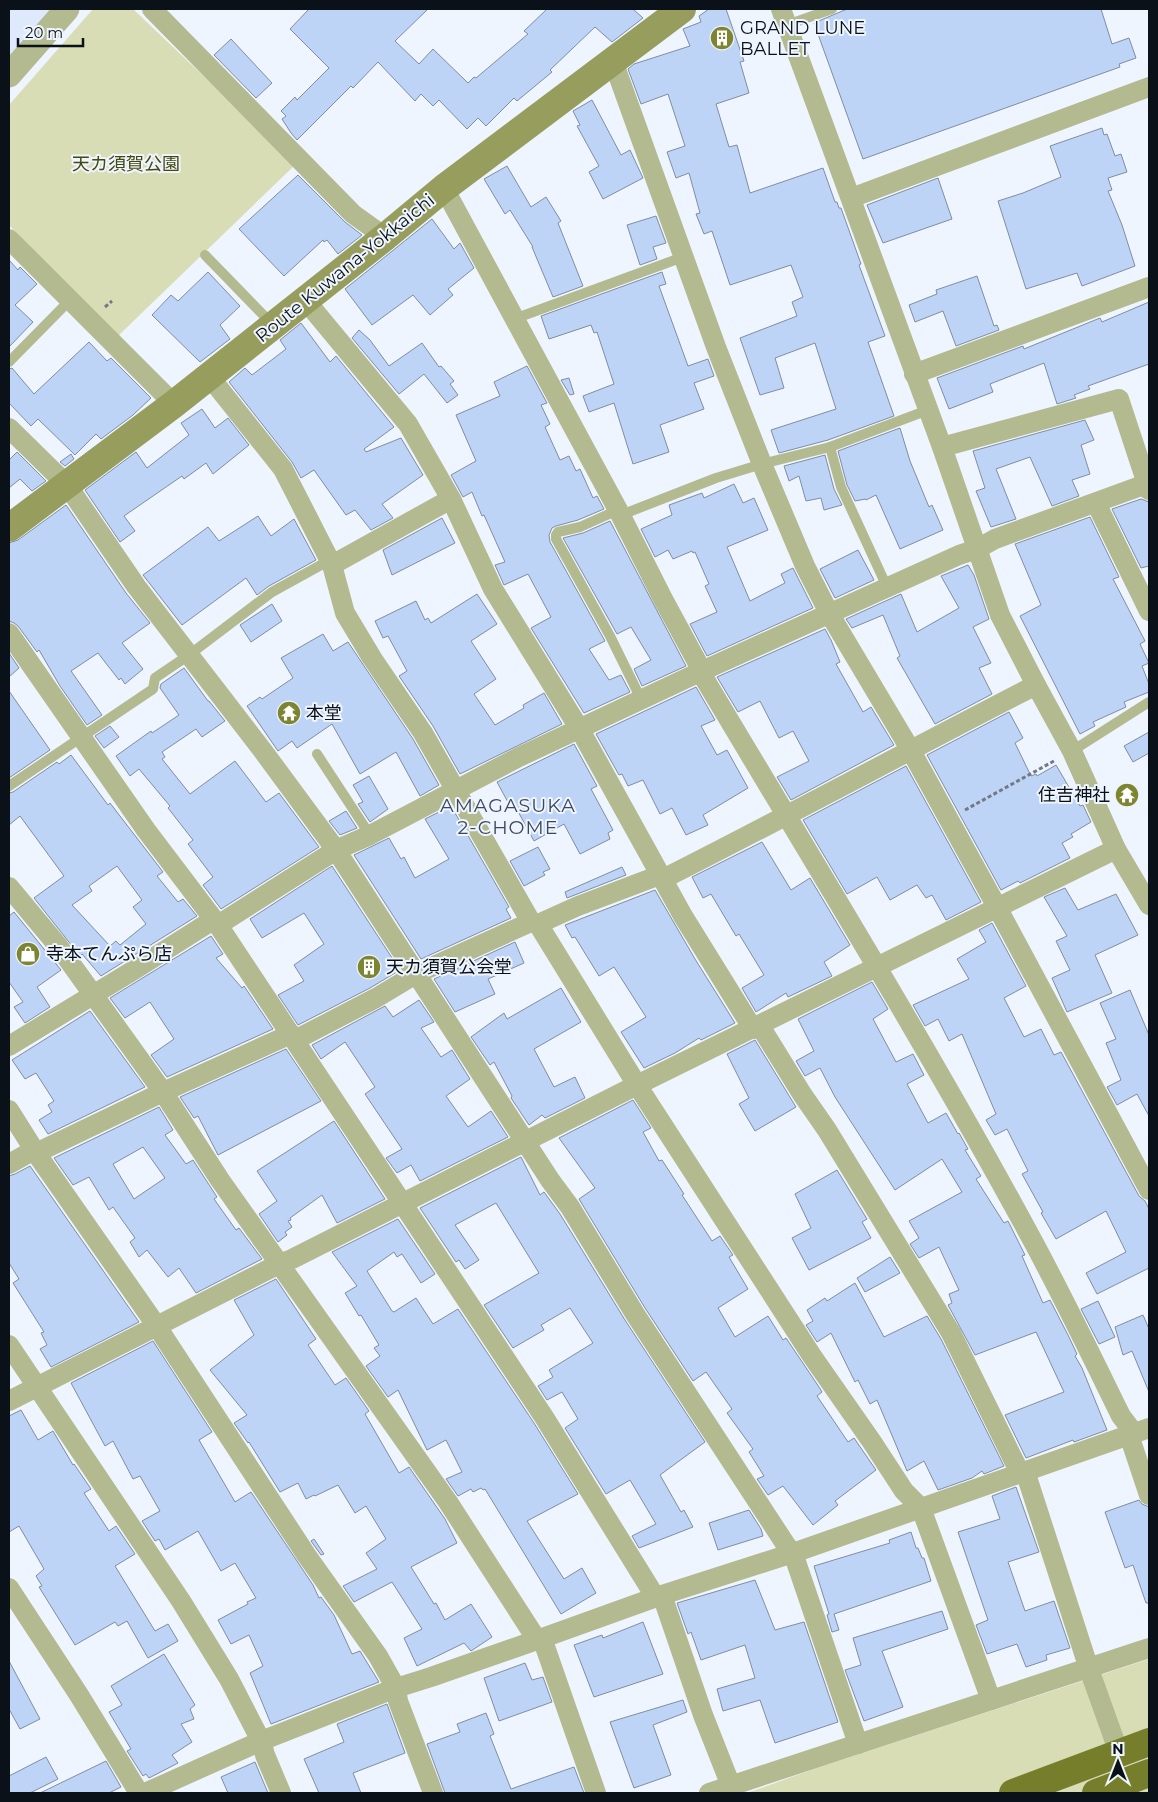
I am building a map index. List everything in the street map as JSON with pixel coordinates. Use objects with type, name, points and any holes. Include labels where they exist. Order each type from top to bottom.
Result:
[{"type":"highway","points":[[1013,1793],[1149,1742]]},
{"type":"highway","points":[[1096,1793],[1149,1772]]},
{"type":"main road","name":"Route Kuwana-Yokkaichi","points":[[9,528],[274,326],[444,188],[681,9]]},
{"type":"street","points":[[9,75],[67,9]]},
{"type":"street","points":[[152,9],[353,214],[385,237]]},
{"type":"street","points":[[784,17],[942,447],[1000,615],[1072,750],[1116,849],[1149,905]]},
{"type":"street","points":[[613,61],[762,464],[805,566],[997,907],[1149,1190]]},
{"type":"street","points":[[850,198],[1149,87]]},
{"type":"street","points":[[444,188],[620,513],[699,672],[878,966],[1035,1244],[1121,1416],[1137,1432],[1149,1495]]},
{"type":"street","points":[[9,239],[174,404]]},
{"type":"street","points":[[914,374],[1149,287]]},
{"type":"street","points":[[306,300],[408,424],[451,499],[493,589],[579,728],[683,916],[831,1137],[951,1333],[1022,1472],[1119,1754]]},
{"type":"street","points":[[209,376],[283,469],[331,563],[345,613],[372,658],[422,733],[535,923],[812,1356],[904,1491],[921,1508],[991,1700]]},
{"type":"street","points":[[9,1046],[336,850],[370,835],[519,757],[699,672],[977,549],[995,538],[1096,502],[1148,486],[1118,399],[942,447]]},
{"type":"street","points":[[9,428],[66,485],[136,586],[188,656],[257,743],[336,850],[550,1180],[570,1207],[635,1314],[793,1553],[858,1744]]},
{"type":"street","points":[[331,563],[451,499]]},
{"type":"street","points":[[1096,502],[1149,611]]},
{"type":"street","points":[[9,633],[146,830],[216,922],[544,1417],[659,1596],[731,1786]]},
{"type":"street","points":[[9,1164],[163,1092],[293,1037],[376,998],[416,974],[535,923],[661,877],[786,817],[1036,685]]},
{"type":"street","points":[[9,1401],[637,1085],[1116,849]]},
{"type":"street","points":[[9,887],[59,947],[163,1092],[220,1180],[448,1502],[540,1639],[596,1793]]},
{"type":"street","points":[[9,1110],[35,1151],[156,1326],[307,1556],[378,1656],[396,1688],[398,1701],[434,1793]]},
{"type":"street","points":[[9,1345],[185,1609],[229,1679],[261,1741],[265,1755],[282,1793]]},
{"type":"street","points":[[146,1793],[261,1741],[396,1688],[659,1596],[793,1553],[1137,1432]]},
{"type":"street","points":[[9,1588],[79,1695],[139,1793]]},
{"type":"street","points":[[709,1793],[1149,1648]]},
{"type":"lane","points":[[784,17],[832,9]]},
{"type":"lane","points":[[205,255],[274,326]]},
{"type":"lane","points":[[514,319],[684,257]]},
{"type":"lane","points":[[9,362],[70,301]]},
{"type":"lane","points":[[641,699],[610,636],[556,539],[556,534],[716,478],[830,447],[928,410]]},
{"type":"lane","points":[[830,447],[841,487],[887,588]]},
{"type":"lane","points":[[9,786],[153,689],[155,678],[188,656],[272,592],[331,563]]},
{"type":"lane","points":[[1072,750],[1149,702]]},
{"type":"lane","points":[[317,754],[370,835]]},
{"type":"path","points":[[948,819],[1072,750]]},
{"type":"shaded area","points":[[9,9],[51,9],[9,59]]},
{"type":"green space","name":"天カ須賀公園","points":[[93,9],[133,9],[296,164],[117,337],[9,225],[9,105]]},
{"type":"green space","points":[[1149,1659],[1149,1793],[747,1793],[814,1769]]},
{"type":"building","points":[[309,9],[428,9],[395,41],[419,64],[433,49],[468,83],[528,34],[524,31],[547,9],[633,9],[643,18],[612,42],[595,27],[550,70],[552,72],[517,101],[514,98],[486,126],[478,118],[467,129],[439,100],[433,106],[421,94],[415,101],[378,62],[297,140],[282,119],[286,116],[281,111],[295,97],[297,100],[329,68],[290,29]]},
{"type":"building","points":[[709,9],[726,9],[744,61],[740,62],[749,93],[716,104],[729,147],[737,145],[750,193],[823,168],[835,202],[841,208],[861,264],[859,265],[885,336],[868,342],[894,416],[828,440],[779,453],[771,430],[836,409],[815,343],[775,358],[784,388],[760,395],[740,338],[797,316],[792,302],[803,297],[791,265],[730,285],[712,231],[704,234],[696,214],[700,213],[689,173],[676,178],[667,152],[685,146],[668,94],[641,104],[628,69],[634,64],[690,46],[683,29],[701,22],[699,16]]},
{"type":"building","points":[[847,9],[1101,9],[1112,44],[1129,38],[1136,58],[1119,64],[1120,67],[863,159],[814,23]]},
{"type":"building","points":[[231,39],[272,83],[256,98],[214,55]]},
{"type":"building","points":[[592,100],[621,155],[630,150],[643,178],[603,199],[589,172],[599,166],[577,126],[580,125],[573,111]]},
{"type":"building","points":[[1102,128],[1104,135],[1107,134],[1115,156],[1121,154],[1127,172],[1108,178],[1112,190],[1108,191],[1122,225],[1135,266],[1082,286],[1077,273],[1026,289],[998,201],[1061,177],[1050,146]]},
{"type":"building","points":[[507,166],[531,207],[546,197],[561,221],[558,223],[583,286],[553,297],[533,247],[510,210],[505,214],[484,179]]},
{"type":"building","points":[[298,175],[345,222],[362,235],[338,254],[327,240],[324,242],[323,240],[284,276],[239,229]]},
{"type":"building","points":[[938,178],[952,219],[883,243],[867,205]]},
{"type":"building","points":[[656,216],[666,243],[653,247],[657,259],[640,265],[627,225]]},
{"type":"building","points":[[432,219],[454,249],[460,243],[474,268],[448,289],[453,295],[430,315],[413,295],[372,325],[345,289]]},
{"type":"building","points":[[9,260],[18,270],[20,267],[37,284],[15,305],[33,322],[9,347]]},
{"type":"building","points":[[208,272],[240,306],[220,325],[230,339],[200,362],[152,315],[171,295],[178,301]]},
{"type":"building","points":[[662,272],[666,284],[659,286],[688,366],[708,359],[714,376],[694,383],[704,409],[660,425],[669,452],[633,464],[614,403],[589,412],[583,396],[614,384],[597,332],[594,333],[591,325],[549,339],[541,316]]},
{"type":"building","points":[[977,276],[994,326],[997,325],[999,330],[956,346],[943,311],[915,322],[909,305],[937,294],[936,290]]},
{"type":"building","points":[[1149,302],[1149,364],[1088,386],[1090,389],[1074,395],[1076,398],[1057,404],[1044,363],[990,384],[993,392],[949,409],[937,378],[1023,346],[1024,349],[1100,318],[1102,322]]},
{"type":"building","points":[[301,323],[330,362],[336,356],[394,427],[364,449],[366,452],[401,438],[423,475],[382,504],[393,518],[371,530],[355,510],[346,515],[314,470],[301,478],[292,462],[229,382],[245,368],[252,375],[286,349],[280,340]]},
{"type":"building","points":[[359,330],[370,340],[389,366],[422,343],[439,367],[441,366],[454,381],[450,384],[458,395],[447,403],[424,374],[399,394],[352,338]]},
{"type":"building","points":[[89,342],[107,361],[111,358],[151,398],[133,415],[101,439],[96,434],[75,455],[38,419],[31,426],[9,403],[9,369],[12,368],[34,394]]},
{"type":"building","points":[[527,366],[547,403],[541,405],[550,424],[545,427],[560,460],[569,456],[576,471],[580,469],[593,498],[597,496],[604,509],[578,520],[556,526],[552,528],[549,535],[550,542],[605,641],[589,649],[609,680],[621,675],[630,692],[584,713],[531,628],[551,617],[528,574],[504,585],[495,565],[505,562],[484,515],[482,516],[472,492],[463,497],[451,475],[476,461],[456,415],[500,396],[494,382]]},
{"type":"building","points":[[569,378],[574,394],[570,395],[561,380]]},
{"type":"building","points":[[202,409],[215,428],[228,418],[249,445],[213,474],[206,463],[184,479],[182,476],[124,516],[135,531],[120,542],[85,490],[136,452],[147,468],[189,435],[181,423]]},
{"type":"building","points":[[1085,420],[1094,440],[1081,445],[1090,474],[1072,480],[1079,496],[1052,506],[1030,457],[996,469],[1016,519],[991,527],[976,491],[985,488],[973,451]]},
{"type":"building","points":[[900,428],[910,461],[929,507],[932,505],[943,530],[900,549],[876,495],[866,500],[855,501],[847,485],[838,451]]},
{"type":"building","points":[[17,452],[46,481],[32,491],[20,479],[9,488],[9,460]]},
{"type":"building","points":[[71,454],[74,459],[65,466],[60,462]]},
{"type":"building","points":[[825,455],[834,489],[842,505],[824,510],[821,498],[806,501],[799,476],[789,481],[784,466]]},
{"type":"building","points":[[734,484],[743,503],[754,498],[768,530],[727,547],[750,601],[785,583],[781,574],[793,568],[813,608],[707,656],[690,624],[717,612],[705,586],[709,584],[695,552],[693,553],[692,551],[673,559],[668,550],[655,557],[641,529],[672,515],[669,505],[702,493],[704,498]]},
{"type":"building","points":[[1141,499],[1149,502],[1149,566],[1141,568],[1112,509]]},
{"type":"building","points":[[66,505],[126,593],[150,623],[122,643],[143,669],[125,684],[121,678],[119,680],[98,653],[71,671],[102,715],[87,725],[60,686],[39,650],[37,652],[18,626],[9,621],[9,543],[18,540]]},
{"type":"building","points":[[258,516],[271,536],[294,519],[316,560],[269,586],[257,595],[246,578],[182,625],[143,575],[208,527],[219,541]]},
{"type":"building","points":[[1090,517],[1119,577],[1113,579],[1145,641],[1140,644],[1149,663],[1142,666],[1149,684],[1149,692],[1124,702],[1126,707],[1093,722],[1095,726],[1080,734],[1020,616],[1041,605],[1015,544]]},
{"type":"building","points":[[442,518],[455,543],[392,575],[383,550]]},
{"type":"building","points":[[610,521],[686,666],[642,686],[634,669],[651,660],[631,627],[617,634],[563,538],[583,533]]},
{"type":"building","points":[[858,550],[874,580],[835,598],[820,569]]},
{"type":"building","points":[[968,565],[974,575],[989,619],[973,627],[991,663],[979,668],[992,694],[935,724],[897,658],[900,656],[883,615],[852,628],[846,619],[901,594],[917,632],[959,608],[941,576]]},
{"type":"building","points":[[477,594],[497,624],[471,641],[496,679],[474,694],[495,725],[524,708],[523,705],[544,693],[562,724],[460,774],[433,726],[399,676],[407,671],[388,636],[383,638],[375,621],[416,601],[425,620],[428,618],[431,623]]},
{"type":"building","points":[[272,604],[282,621],[251,642],[240,625]]},
{"type":"building","points":[[825,629],[840,662],[836,664],[863,712],[871,707],[894,745],[791,800],[777,777],[809,761],[793,731],[779,738],[760,701],[738,712],[717,677]]},
{"type":"building","points":[[323,634],[333,651],[348,642],[413,739],[439,785],[420,796],[396,752],[360,774],[332,724],[297,748],[292,741],[278,751],[247,706],[260,697],[262,699],[293,678],[281,658]]},
{"type":"building","points":[[9,653],[19,668],[9,677]]},
{"type":"building","points":[[184,668],[225,721],[202,737],[196,729],[162,752],[165,757],[162,759],[190,794],[235,761],[266,802],[279,793],[319,847],[221,909],[203,885],[213,877],[188,844],[193,840],[168,808],[170,806],[139,769],[130,776],[116,756],[151,731],[152,733],[179,715],[160,688],[161,684]]},
{"type":"building","points":[[696,687],[715,720],[701,726],[717,755],[727,750],[748,788],[703,815],[708,825],[686,835],[672,808],[660,814],[643,780],[628,786],[622,774],[619,775],[596,734]]},
{"type":"building","points":[[9,691],[50,750],[9,778]]},
{"type":"building","points":[[1009,712],[1023,738],[1015,743],[1031,776],[1036,774],[1037,776],[1056,765],[1080,806],[1083,805],[1091,822],[1071,834],[1073,837],[1062,843],[1070,858],[1020,883],[1018,881],[1001,890],[927,755]]},
{"type":"building","points":[[110,726],[119,737],[104,748],[95,736]]},
{"type":"building","points":[[1149,732],[1149,753],[1133,762],[1124,746]]},
{"type":"building","points":[[574,744],[597,786],[591,789],[613,830],[608,833],[610,839],[580,854],[564,824],[534,841],[514,804],[510,806],[497,782]]},
{"type":"building","points":[[71,755],[108,805],[110,803],[163,872],[157,876],[178,902],[183,899],[197,916],[101,976],[82,954],[80,956],[34,898],[64,876],[20,816],[9,825],[9,793],[57,762],[59,764]],"holes":[[[117,866],[142,900],[133,907],[146,924],[120,945],[116,941],[110,946],[72,905],[92,891],[89,886]]]},
{"type":"building","points":[[906,766],[981,902],[946,920],[932,895],[926,898],[917,885],[890,900],[877,877],[847,894],[803,820]]},
{"type":"building","points":[[369,776],[388,809],[370,822],[358,804],[363,802],[353,785]]},
{"type":"building","points":[[451,806],[509,907],[506,909],[511,918],[421,959],[354,855],[389,838],[401,859],[404,857],[415,878],[449,859],[425,819]]},
{"type":"building","points":[[346,811],[357,828],[340,835],[329,821]]},
{"type":"building","points":[[762,842],[791,890],[810,878],[850,945],[824,962],[832,976],[788,997],[786,993],[756,1012],[742,988],[764,975],[739,934],[736,936],[711,894],[703,898],[692,877]]},
{"type":"building","points":[[538,847],[550,869],[543,872],[545,875],[524,886],[510,861]]},
{"type":"building","points":[[332,866],[400,970],[370,988],[298,1025],[278,995],[304,981],[294,965],[324,944],[304,913],[262,938],[250,919]]},
{"type":"building","points":[[622,867],[626,875],[567,898],[565,892]]},
{"type":"building","points":[[1065,888],[1078,910],[1116,894],[1138,935],[1095,955],[1112,993],[1067,1012],[1052,978],[1070,970],[1056,941],[1067,936],[1044,897]]},
{"type":"building","points":[[655,890],[735,1023],[701,1040],[699,1038],[675,1053],[644,1068],[621,1032],[646,1017],[614,967],[599,976],[575,937],[572,938],[565,925]]},
{"type":"building","points":[[14,912],[61,970],[37,987],[50,1007],[25,1023],[14,1007],[23,1002],[9,982],[9,916]]},
{"type":"building","points":[[992,923],[1026,986],[1004,998],[1024,1037],[1041,1029],[1054,1055],[1061,1052],[1139,1196],[1145,1201],[1149,1209],[1149,1268],[1097,1294],[1086,1273],[1126,1252],[1106,1211],[1056,1239],[1022,1174],[1028,1171],[1007,1129],[995,1135],[986,1120],[996,1114],[962,1034],[949,1041],[938,1019],[925,1026],[913,1005],[969,979],[957,959],[986,942],[979,930]]},
{"type":"building","points":[[211,936],[223,954],[216,958],[242,988],[244,986],[273,1029],[167,1077],[151,1055],[174,1039],[150,1002],[125,1018],[110,998]]},
{"type":"building","points":[[515,942],[524,963],[488,979],[495,994],[455,1012],[434,979]]},
{"type":"building","points":[[872,982],[888,1009],[873,1019],[896,1062],[913,1054],[924,1075],[907,1084],[928,1123],[946,1113],[959,1133],[968,1149],[965,1150],[981,1176],[976,1179],[1004,1223],[1008,1221],[1025,1255],[1022,1256],[1043,1303],[1050,1300],[1068,1335],[1107,1430],[1074,1442],[1073,1440],[1026,1458],[1005,1415],[1064,1392],[1036,1332],[975,1355],[948,1305],[952,1303],[949,1294],[959,1290],[939,1247],[919,1258],[910,1244],[919,1238],[909,1221],[962,1192],[942,1159],[895,1190],[835,1097],[820,1068],[805,1076],[796,1061],[814,1051],[798,1019]]},
{"type":"building","points":[[561,988],[581,1022],[534,1049],[554,1087],[575,1077],[585,1098],[545,1118],[542,1115],[529,1125],[511,1098],[512,1096],[494,1062],[490,1065],[471,1037],[504,1013],[507,1019]]},
{"type":"building","points":[[1130,990],[1149,1035],[1149,1116],[1137,1094],[1117,1105],[1107,1087],[1121,1080],[1106,1043],[1116,1039],[1100,1003]]},
{"type":"building","points":[[419,1000],[434,1022],[421,1028],[441,1057],[452,1050],[470,1079],[446,1096],[468,1127],[491,1111],[508,1137],[420,1181],[411,1165],[397,1173],[386,1158],[402,1149],[365,1094],[375,1087],[345,1042],[321,1059],[312,1045],[385,1006],[393,1017]]},
{"type":"building","points":[[90,1011],[145,1087],[48,1134],[39,1120],[52,1112],[48,1105],[54,1101],[36,1073],[25,1079],[12,1060]]},
{"type":"building","points":[[755,1040],[796,1107],[755,1131],[739,1104],[749,1098],[727,1054]]},
{"type":"building","points":[[286,1049],[321,1101],[218,1155],[198,1116],[194,1118],[180,1097]]},
{"type":"building","points":[[633,1100],[651,1128],[643,1132],[659,1161],[662,1160],[712,1241],[720,1236],[733,1255],[729,1257],[748,1289],[718,1308],[735,1337],[768,1316],[783,1340],[786,1338],[819,1387],[822,1392],[817,1396],[848,1442],[854,1438],[876,1470],[835,1501],[838,1505],[813,1525],[783,1486],[768,1495],[757,1479],[764,1476],[749,1452],[753,1449],[727,1413],[732,1409],[706,1372],[693,1381],[645,1308],[579,1199],[595,1188],[559,1138]]},
{"type":"building","points":[[159,1107],[173,1130],[165,1135],[186,1164],[193,1160],[217,1197],[214,1199],[236,1230],[239,1228],[262,1259],[196,1293],[179,1268],[168,1277],[147,1250],[139,1257],[130,1242],[135,1238],[113,1207],[109,1210],[89,1177],[73,1185],[54,1158]],"holes":[[[143,1147],[165,1178],[134,1199],[113,1164]]]},
{"type":"building","points":[[334,1121],[385,1199],[337,1223],[322,1195],[290,1218],[291,1220],[288,1221],[292,1227],[285,1232],[287,1235],[278,1242],[259,1214],[277,1201],[257,1171]]},
{"type":"building","points":[[521,1157],[540,1195],[544,1192],[560,1214],[625,1320],[705,1442],[660,1475],[681,1512],[684,1510],[693,1527],[639,1548],[632,1536],[656,1524],[630,1480],[606,1494],[565,1428],[578,1419],[562,1392],[547,1400],[538,1386],[553,1377],[549,1370],[593,1343],[570,1308],[541,1325],[544,1330],[513,1348],[484,1305],[539,1273],[496,1203],[455,1225],[479,1260],[465,1269],[459,1260],[456,1262],[420,1208]]},
{"type":"building","points":[[30,1166],[139,1322],[51,1367],[40,1349],[47,1345],[41,1333],[44,1332],[13,1283],[19,1279],[9,1263],[9,1176]]},
{"type":"building","points":[[837,1170],[867,1219],[862,1222],[871,1238],[809,1270],[792,1238],[811,1228],[795,1194]]},
{"type":"building","points":[[398,1219],[435,1274],[421,1283],[402,1254],[397,1257],[394,1252],[367,1271],[392,1311],[394,1312],[416,1298],[433,1324],[458,1309],[534,1423],[578,1494],[527,1521],[564,1579],[582,1568],[596,1593],[561,1614],[485,1489],[481,1488],[473,1492],[471,1489],[458,1496],[446,1479],[462,1472],[446,1440],[427,1450],[398,1390],[388,1397],[366,1366],[380,1356],[374,1348],[379,1345],[345,1293],[357,1286],[332,1252]]},
{"type":"building","points":[[890,1257],[900,1273],[865,1292],[857,1278]]},
{"type":"building","points":[[276,1279],[316,1339],[308,1345],[335,1385],[346,1378],[369,1411],[365,1414],[399,1473],[409,1467],[445,1519],[457,1543],[411,1567],[434,1604],[436,1603],[445,1620],[471,1604],[492,1637],[471,1651],[464,1643],[417,1666],[404,1638],[422,1629],[392,1582],[354,1602],[343,1586],[377,1569],[366,1553],[386,1539],[366,1506],[355,1513],[338,1485],[306,1499],[298,1483],[280,1492],[249,1442],[234,1423],[247,1415],[210,1370],[254,1335],[234,1300]]},
{"type":"building","points":[[855,1283],[884,1337],[927,1316],[941,1339],[1004,1466],[984,1474],[982,1471],[972,1478],[938,1490],[924,1461],[907,1471],[877,1400],[870,1404],[858,1380],[855,1382],[831,1333],[817,1342],[806,1325],[813,1321],[807,1310],[825,1298],[827,1301]]},
{"type":"building","points":[[1098,1301],[1115,1337],[1099,1344],[1081,1309]]},
{"type":"building","points":[[1143,1315],[1149,1329],[1149,1392],[1132,1351],[1123,1355],[1115,1327]]},
{"type":"building","points":[[153,1341],[212,1432],[199,1440],[235,1502],[251,1492],[313,1585],[319,1598],[321,1597],[334,1615],[352,1654],[360,1651],[379,1682],[271,1724],[250,1673],[263,1666],[249,1635],[231,1644],[218,1620],[256,1598],[235,1563],[221,1571],[198,1531],[165,1550],[159,1539],[155,1541],[142,1521],[160,1511],[140,1476],[133,1479],[113,1441],[105,1446],[71,1383]]},
{"type":"building","points":[[21,1410],[38,1440],[53,1431],[73,1465],[91,1489],[84,1493],[109,1531],[116,1526],[135,1554],[115,1566],[155,1631],[168,1624],[178,1641],[148,1658],[127,1621],[118,1626],[115,1622],[75,1645],[39,1587],[42,1586],[36,1576],[44,1569],[19,1526],[9,1532],[9,1416]]},
{"type":"building","points":[[1016,1487],[1039,1552],[1008,1562],[1025,1611],[1054,1601],[1070,1648],[1046,1655],[1047,1660],[1026,1667],[1017,1644],[987,1654],[976,1625],[988,1620],[958,1532],[1000,1519],[992,1496]]},
{"type":"building","points":[[1139,1500],[1142,1504],[1149,1507],[1149,1603],[1146,1603],[1133,1565],[1125,1568],[1105,1512]]},
{"type":"building","points":[[749,1510],[761,1529],[763,1536],[718,1550],[709,1523]]},
{"type":"building","points":[[911,1532],[916,1548],[918,1548],[922,1558],[924,1558],[931,1581],[834,1614],[839,1630],[832,1632],[827,1615],[829,1614],[814,1566],[890,1543],[889,1540]]},
{"type":"building","points":[[314,1539],[324,1554],[321,1555],[311,1541]]},
{"type":"building","points":[[755,1580],[775,1630],[804,1622],[838,1722],[775,1743],[760,1700],[723,1711],[717,1689],[755,1678],[745,1645],[701,1660],[691,1632],[688,1634],[677,1603]]},
{"type":"building","points":[[942,1611],[948,1629],[882,1651],[903,1707],[864,1721],[845,1670],[861,1665],[853,1638]]},
{"type":"building","points":[[643,1622],[663,1674],[594,1697],[574,1645],[602,1635],[603,1638]]},
{"type":"building","points":[[164,1654],[195,1705],[190,1709],[194,1719],[181,1724],[192,1742],[172,1755],[178,1763],[149,1778],[146,1774],[143,1776],[127,1751],[131,1749],[109,1712],[122,1705],[111,1686]]},
{"type":"building","points":[[9,1661],[40,1719],[20,1729],[9,1709]]},
{"type":"building","points":[[525,1663],[532,1680],[543,1677],[552,1702],[499,1721],[484,1678]]},
{"type":"building","points":[[683,1700],[687,1712],[653,1725],[671,1775],[634,1788],[610,1722]]},
{"type":"building","points":[[387,1704],[405,1753],[353,1773],[361,1793],[319,1793],[304,1759],[344,1742],[337,1724]]},
{"type":"building","points":[[486,1713],[494,1734],[490,1736],[511,1789],[574,1767],[584,1793],[445,1793],[427,1744],[460,1732],[457,1724]]},
{"type":"building","points":[[46,1757],[58,1779],[30,1793],[9,1793],[9,1776]]},
{"type":"building","points":[[106,1761],[121,1787],[109,1793],[40,1793]]},
{"type":"building","points":[[255,1762],[268,1793],[228,1793],[221,1777]]},
{"type":"place","name":"GRAND LUNE BALLET","points":[[722,38]]},
{"type":"place","name":"本堂","points":[[289,713]]},
{"type":"place","name":"住吉神社","points":[[1127,795]]},
{"type":"place","name":"寺本てんぷら店","points":[[28,954]]},
{"type":"place","name":"天カ須賀公会堂","points":[[369,967]]},
{"type":"district","name":"AMAGASUKA 2-CHOME","points":[[508,816]]}]
